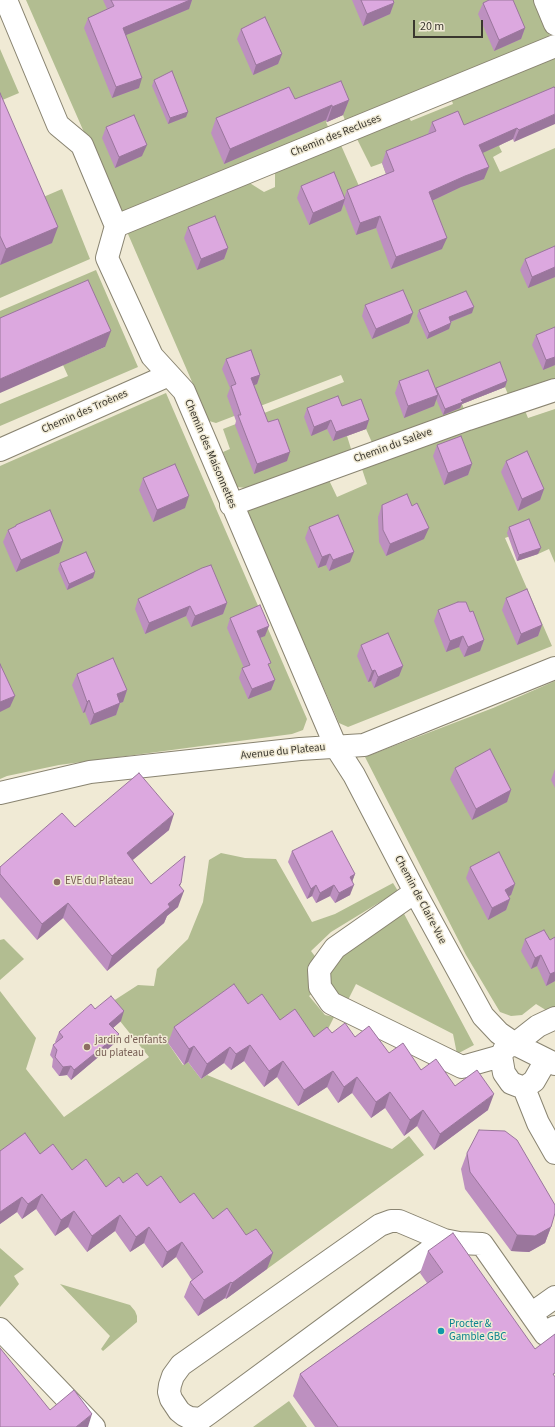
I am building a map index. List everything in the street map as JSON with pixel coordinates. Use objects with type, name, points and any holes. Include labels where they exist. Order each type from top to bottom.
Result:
[{"type":"street","points":[[6,0],[58,125],[82,145],[116,226]]},
{"type":"street","points":[[545,0],[555,24]]},
{"type":"street","name":"Chemin des Recluses","points":[[116,226],[555,46]]},
{"type":"street","name":"Chemin des Maisonnettes","points":[[116,226],[107,258],[152,356],[184,391],[336,747]]},
{"type":"street","name":"Chemin des Troènes","points":[[0,450],[169,375]]},
{"type":"street","name":"Chemin du Salève","points":[[231,504],[555,390]]},
{"type":"street","name":"Avenue du Plateau","points":[[0,793],[2,791],[90,772],[300,749],[364,745],[555,668]]},
{"type":"street","name":"Chemin de Claire-Vue","points":[[336,747],[354,775],[415,892],[483,1016],[498,1033],[508,1050],[551,1062]]},
{"type":"street","points":[[415,892],[335,948],[319,970],[320,987],[331,1003],[462,1067],[508,1050],[538,1026],[555,1018]]},
{"type":"street","points":[[508,1050],[504,1073],[511,1083],[524,1088],[538,1124],[555,1152]]},
{"type":"street","points":[[524,1088],[551,1062]]},
{"type":"street","points":[[444,1240],[199,1424],[179,1411],[171,1399],[169,1392],[170,1385],[173,1376],[181,1365],[380,1225],[391,1221],[399,1221],[444,1240],[459,1244],[482,1244],[545,1334],[555,1327]]},
{"type":"street","points":[[531,1314],[555,1297]]},
{"type":"street","points":[[0,1328],[94,1427]]},
{"type":"green space","points":[[26,0],[536,0],[550,33],[548,39],[346,123],[343,115],[326,122],[329,129],[126,215],[119,212]]},
{"type":"green space","points":[[0,49],[19,93],[0,101]]},
{"type":"green space","points":[[555,53],[555,110],[499,146],[502,152],[493,157],[500,172],[555,148],[555,381],[509,397],[505,387],[462,404],[466,414],[374,447],[366,429],[347,436],[352,452],[246,488],[237,487],[223,452],[230,449],[223,429],[344,382],[341,375],[216,423],[209,421],[128,234],[131,227],[245,180],[264,192],[275,187],[275,167],[340,143],[370,211],[389,183],[382,163],[371,167],[356,137],[408,116],[411,121],[453,104],[450,95]]},
{"type":"green space","points":[[62,189],[90,259],[0,298],[0,265],[34,201]]},
{"type":"green space","points":[[96,270],[138,367],[0,426],[0,404],[68,376],[63,365],[105,347],[0,331],[0,311]]},
{"type":"green space","points":[[166,393],[307,719],[303,730],[292,734],[59,765],[7,776],[0,779],[0,466]]},
{"type":"green space","points":[[524,408],[528,418],[555,409],[555,563],[549,549],[538,554],[529,529],[505,538],[552,646],[348,727],[339,723],[247,512],[251,505],[328,478],[337,497],[367,484],[361,466]]},
{"type":"green space","points":[[555,681],[555,1010],[549,1012],[536,1004],[522,1015],[511,1016],[500,1012],[466,955],[365,757],[493,708]]},
{"type":"green space","points":[[221,853],[245,858],[276,859],[312,922],[335,914],[393,883],[398,891],[331,932],[311,951],[317,959],[314,992],[309,996],[325,1015],[334,1017],[321,1043],[168,1043],[183,1065],[188,1062],[201,1079],[207,1075],[392,1149],[409,1136],[424,1155],[267,1269],[260,1258],[118,1198],[0,1163],[0,991],[36,1038],[26,1069],[64,1117],[149,1057],[107,1005],[138,985],[154,986],[157,969],[188,939],[203,902],[209,860]]},
{"type":"green space","points":[[402,910],[474,1045],[457,1054],[453,1034],[356,984],[347,1002],[340,998],[329,986],[327,971],[338,958]]},
{"type":"green space","points":[[4,939],[24,959],[0,980],[0,940]]},
{"type":"green space","points":[[0,1248],[24,1269],[14,1276],[19,1284],[0,1307]]},
{"type":"green space","points":[[60,1284],[130,1305],[135,1311],[137,1322],[103,1351],[101,1349],[110,1336]]},
{"type":"green space","points":[[289,1401],[307,1427],[253,1427]]},
{"type":"building","points":[[111,0],[190,0],[123,28],[142,78],[116,87],[88,18],[114,6]]},
{"type":"building","points":[[361,0],[393,0],[394,3],[367,14]]},
{"type":"building","points":[[489,0],[513,0],[525,28],[499,40],[483,3]]},
{"type":"building","points":[[265,17],[282,54],[256,65],[241,29]]},
{"type":"building","points":[[172,71],[188,112],[170,118],[154,80]]},
{"type":"building","points":[[341,81],[349,100],[332,107],[332,105],[230,149],[216,118],[289,87],[295,99]]},
{"type":"building","points":[[554,87],[555,114],[519,130],[517,128],[479,145],[489,167],[429,192],[447,238],[396,257],[380,216],[360,223],[347,190],[394,171],[386,151],[436,131],[432,122],[458,111],[464,125]]},
{"type":"building","points":[[0,93],[58,227],[6,249],[0,236]]},
{"type":"building","points":[[134,115],[147,145],[119,157],[106,127]]},
{"type":"building","points":[[334,172],[345,199],[313,213],[301,186]]},
{"type":"building","points":[[215,216],[228,248],[201,259],[188,227]]},
{"type":"building","points":[[555,246],[555,267],[532,277],[525,259]]},
{"type":"building","points":[[88,280],[111,331],[0,379],[0,318]]},
{"type":"building","points":[[403,290],[413,313],[376,329],[365,305]]},
{"type":"building","points":[[466,291],[474,307],[449,317],[451,323],[429,333],[419,310]]},
{"type":"building","points":[[555,327],[555,357],[546,360],[536,335]]},
{"type":"building","points":[[251,350],[260,375],[251,378],[268,422],[278,419],[290,452],[257,464],[238,415],[241,415],[231,386],[236,384],[226,359]]},
{"type":"building","points":[[500,362],[507,381],[461,400],[463,402],[445,409],[436,388]]},
{"type":"building","points":[[428,370],[438,395],[408,406],[399,381]]},
{"type":"building","points":[[338,396],[342,406],[361,399],[369,420],[336,432],[331,420],[314,427],[307,408]]},
{"type":"building","points":[[461,436],[472,464],[448,473],[437,445]]},
{"type":"building","points":[[527,451],[544,489],[522,499],[506,461]]},
{"type":"building","points":[[175,464],[189,496],[157,510],[143,478]]},
{"type":"building","points":[[407,494],[412,506],[417,503],[429,528],[390,544],[383,530],[382,505]]},
{"type":"building","points":[[50,510],[63,541],[21,560],[8,530]]},
{"type":"building","points":[[338,515],[354,552],[333,560],[330,554],[322,557],[309,527]]},
{"type":"building","points":[[529,519],[541,548],[519,555],[509,527]]},
{"type":"building","points":[[86,552],[95,572],[69,584],[60,563]]},
{"type":"building","points":[[211,565],[227,603],[195,616],[190,606],[149,623],[138,599]]},
{"type":"building","points":[[527,589],[542,625],[521,634],[506,598]]},
{"type":"building","points":[[458,602],[466,602],[470,612],[473,611],[484,640],[468,647],[463,636],[450,641],[438,610]]},
{"type":"building","points":[[260,605],[269,626],[257,631],[271,663],[268,664],[275,680],[252,689],[242,668],[250,665],[230,618]]},
{"type":"building","points":[[388,633],[403,666],[378,677],[375,670],[372,671],[361,645]]},
{"type":"building","points":[[113,658],[127,690],[117,694],[120,703],[94,714],[89,700],[87,702],[77,674]]},
{"type":"building","points":[[0,664],[15,696],[0,702]]},
{"type":"building","points":[[490,749],[511,790],[476,809],[455,768]]},
{"type":"building","points":[[139,773],[174,814],[127,853],[151,884],[185,856],[181,883],[179,885],[184,891],[168,904],[170,907],[112,956],[68,903],[42,924],[0,874],[0,867],[62,813],[75,827]]},
{"type":"building","points":[[332,831],[355,874],[350,877],[354,885],[339,893],[334,885],[320,893],[316,885],[311,889],[292,851]]},
{"type":"building","points":[[499,852],[515,884],[505,890],[510,899],[492,908],[470,867]]},
{"type":"building","points":[[544,930],[550,940],[555,937],[555,972],[550,974],[541,955],[535,958],[525,939]]},
{"type":"building","points":[[234,984],[248,1004],[262,994],[280,1020],[295,1009],[314,1037],[327,1027],[332,1033],[345,1023],[355,1037],[369,1026],[389,1053],[403,1043],[421,1070],[436,1059],[455,1086],[477,1070],[494,1094],[440,1134],[423,1110],[410,1120],[390,1092],[376,1102],[357,1077],[344,1087],[333,1071],[304,1090],[283,1061],[269,1071],[250,1045],[236,1054],[230,1047],[207,1064],[194,1046],[189,1049],[174,1027]]},
{"type":"building","points":[[111,996],[124,1011],[109,1024],[119,1034],[74,1070],[71,1066],[63,1067],[55,1057],[57,1050],[53,1045],[63,1037],[59,1032],[91,1004],[95,1009]]},
{"type":"building","points":[[479,1130],[505,1131],[517,1140],[555,1205],[555,1213],[551,1227],[535,1236],[517,1235],[470,1172],[467,1153]]},
{"type":"building","points":[[25,1133],[40,1154],[53,1144],[72,1170],[86,1159],[106,1187],[119,1177],[123,1183],[137,1173],[147,1186],[161,1176],[180,1203],[194,1193],[213,1219],[227,1208],[246,1235],[256,1229],[273,1253],[232,1283],[231,1282],[204,1300],[190,1282],[203,1272],[182,1242],[167,1252],[149,1227],[136,1237],[120,1215],[92,1236],[74,1211],[61,1220],[42,1194],[28,1204],[22,1197],[0,1212],[0,1151]]},
{"type":"building","name":"Procter & Gamble GBC","points":[[453,1233],[535,1349],[555,1334],[555,1373],[553,1374],[555,1377],[555,1427],[338,1427],[300,1374],[443,1272],[428,1251]]},
{"type":"building","points":[[0,1348],[50,1410],[74,1390],[92,1414],[76,1427],[0,1427]]},
{"type":"place","name":"EVE du Plateau","points":[[57,882]]},
{"type":"place","name":"jardin d'enfants du plateau","points":[[87,1047]]},
{"type":"place","name":"Procter & Gamble GBC","points":[[441,1331]]}]
